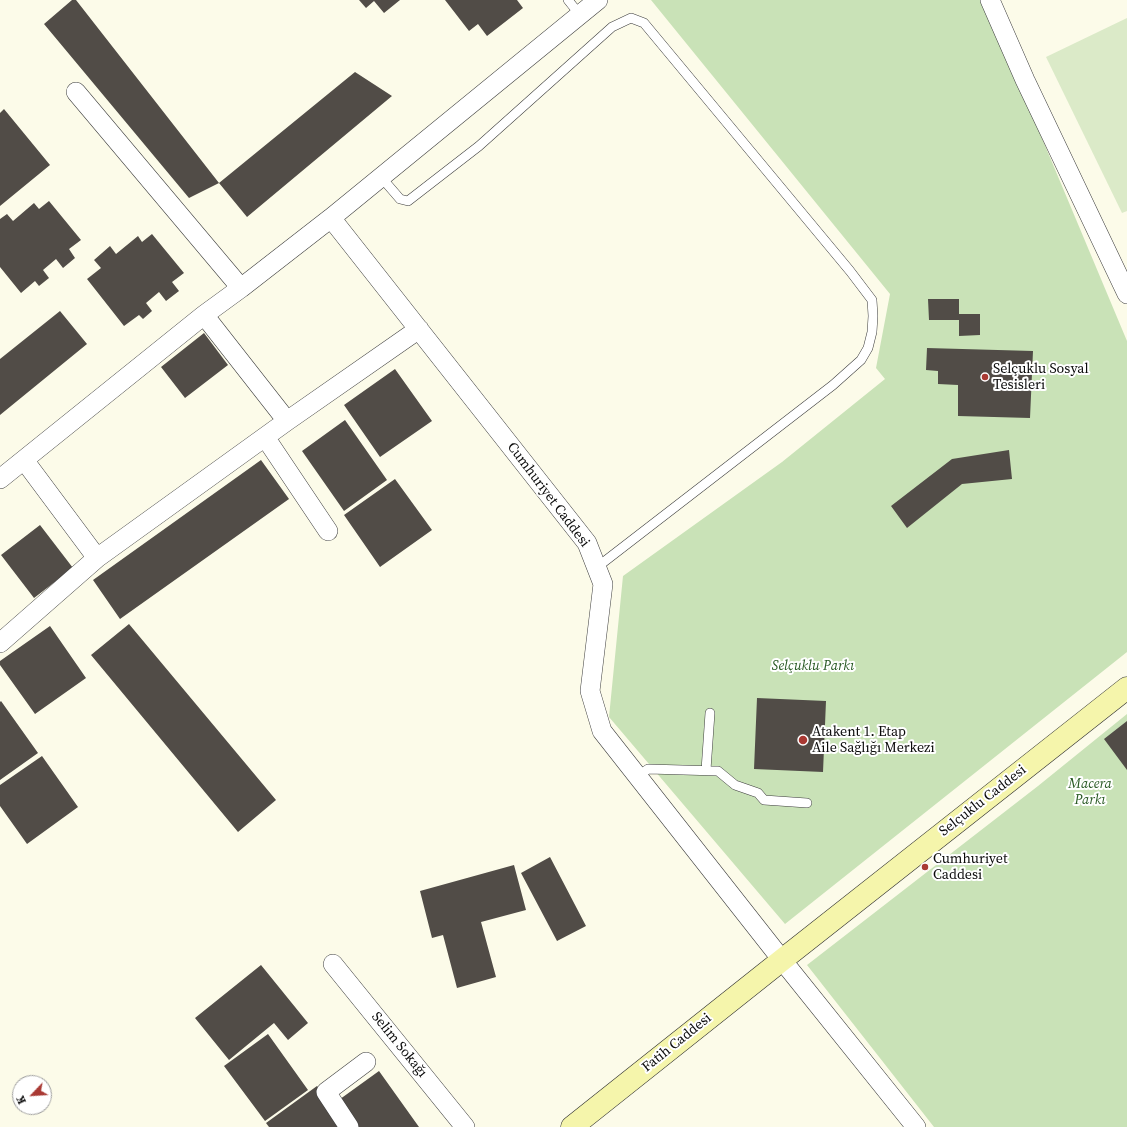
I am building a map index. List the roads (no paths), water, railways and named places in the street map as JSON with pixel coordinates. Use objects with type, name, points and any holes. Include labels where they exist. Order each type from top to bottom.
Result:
[{"type":"street","points":[[0,479],[204,315],[331,218],[598,0]]},
{"type":"street","points":[[990,0],[1025,80],[1127,294]]},
{"type":"street","points":[[76,92],[241,288]]},
{"type":"street","name":"Cumhuriyet Caddesi","points":[[331,218],[587,543],[603,584],[590,691],[602,731],[782,960],[916,1127]]},
{"type":"street","points":[[204,315],[287,421]]},
{"type":"street","points":[[0,642],[97,558],[287,421],[419,329]]},
{"type":"street","points":[[265,437],[328,531]]},
{"type":"street","points":[[24,460],[97,558]]},
{"type":"street","name":"Selçuklu Caddesi","points":[[782,960],[1127,688]]},
{"type":"street","name":"Fatih Caddesi","points":[[572,1127],[782,960]]},
{"type":"street","name":"Selim Sokağı","points":[[333,964],[465,1127]]},
{"type":"street","points":[[349,1127],[326,1092],[366,1062]]},
{"type":"lane","points":[[568,0],[580,14]]},
{"type":"lane","points":[[381,177],[400,199],[408,201],[479,146],[612,26],[631,18],[644,23],[850,270],[872,300],[872,332],[868,348],[861,360],[821,394],[596,568]]},
{"type":"lane","points":[[706,770],[710,713]]},
{"type":"lane","points":[[638,776],[648,768],[718,771],[735,785],[758,793],[764,800],[807,804]]},
{"type":"place","name":"Selçuklu Sosyal Tesisleri","points":[[985,377]]},
{"type":"place","name":"Atakent 1. Etap Aile Sağlığı Merkezi","points":[[803,740]]},
{"type":"place","name":"Cumhuriyet Caddesi","points":[[925,867]]},
{"type":"park label","name":"Selçuklu Parkı","points":[[813,666]]},
{"type":"park label","name":"Macera Parkı","points":[[1090,792]]}]
